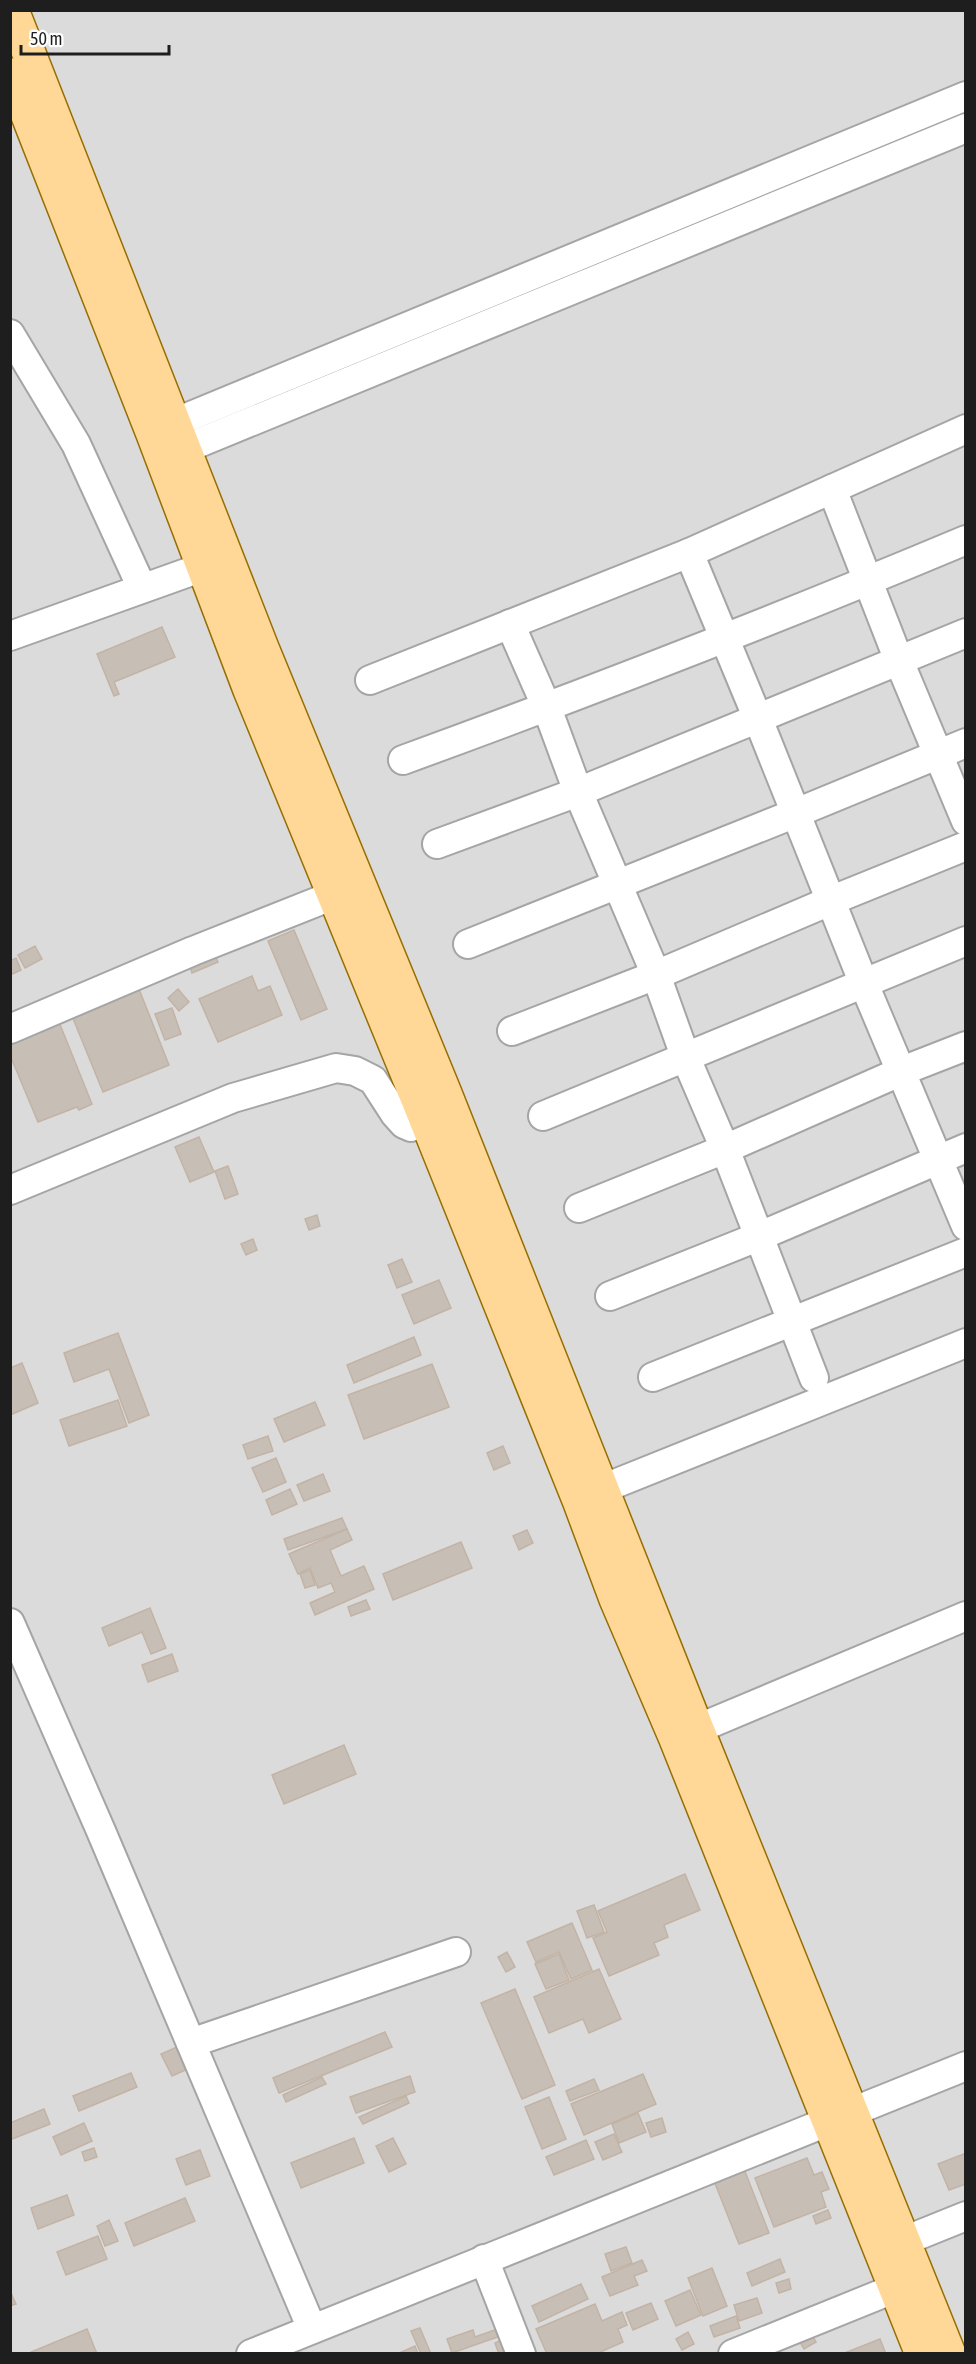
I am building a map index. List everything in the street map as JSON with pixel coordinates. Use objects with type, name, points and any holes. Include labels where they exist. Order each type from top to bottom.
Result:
[{"type":"main road","points":[[12,10],[110,266],[262,648],[439,1116],[616,1599],[841,2116],[904,2241],[950,2354]]},
{"type":"main road","points":[[10,70],[250,690],[334,895],[439,1116],[602,1489],[697,1729],[841,2116],[896,2288],[922,2354]]},
{"type":"street","points":[[179,436],[892,126],[966,96]]},
{"type":"street","points":[[892,126],[904,153]]},
{"type":"street","points":[[179,436],[966,128]]},
{"type":"street","points":[[10,334],[76,444],[142,588]]},
{"type":"street","points":[[370,680],[689,553],[966,429]]},
{"type":"street","points":[[832,489],[899,661],[966,821]]},
{"type":"street","points":[[403,760],[547,708],[966,540]]},
{"type":"street","points":[[689,553],[864,984],[966,1226]]},
{"type":"street","points":[[10,636],[203,567]]},
{"type":"street","points":[[510,624],[547,708],[578,792],[656,975],[814,1378]]},
{"type":"street","points":[[437,844],[578,792],[966,633]]},
{"type":"street","points":[[468,944],[966,743]]},
{"type":"street","points":[[512,1030],[656,975],[830,900],[966,846]]},
{"type":"street","points":[[10,1029],[193,951],[334,895]]},
{"type":"street","points":[[543,1116],[966,941]]},
{"type":"street","points":[[579,1208],[725,1149],[902,1071],[966,1046]]},
{"type":"street","points":[[10,1190],[233,1098],[336,1068],[355,1071],[373,1080],[404,1124],[411,1127],[439,1116]]},
{"type":"street","points":[[610,1296],[760,1236],[966,1148]]},
{"type":"street","points":[[653,1377],[966,1252]]},
{"type":"street","points":[[602,1489],[966,1343]]},
{"type":"street","points":[[697,1729],[966,1616]]},
{"type":"street","points":[[10,1623],[312,2329]]},
{"type":"street","points":[[191,2043],[456,1952]]},
{"type":"street","points":[[251,2354],[966,2066]]},
{"type":"street","points":[[904,2241],[966,2216]]},
{"type":"street","points":[[484,2259],[521,2354]]},
{"type":"street","points":[[733,2354],[896,2288]]},
{"type":"shaded area","points":[[11,11],[965,11],[965,2353],[11,2353]]},
{"type":"building","points":[[162,627],[175,657],[114,682],[119,694],[114,696],[97,654]]},
{"type":"building","points":[[294,930],[327,1009],[301,1020],[268,941]]},
{"type":"building","points":[[35,946],[42,959],[25,968],[18,955]]},
{"type":"building","points":[[214,953],[218,962],[192,973],[189,964]]},
{"type":"building","points":[[16,958],[21,970],[10,975],[10,961]]},
{"type":"building","points":[[252,976],[258,991],[270,986],[282,1015],[218,1042],[199,999]]},
{"type":"building","points":[[137,984],[169,1065],[103,1092],[70,1011]]},
{"type":"building","points":[[178,989],[189,1002],[179,1011],[168,998]]},
{"type":"building","points":[[172,1008],[181,1034],[165,1040],[155,1014]]},
{"type":"building","points":[[59,1022],[92,1104],[79,1110],[77,1107],[38,1122],[10,1055],[10,1042]]},
{"type":"building","points":[[199,1137],[214,1172],[190,1182],[175,1147]]},
{"type":"building","points":[[228,1166],[238,1194],[225,1199],[215,1171]]},
{"type":"building","points":[[317,1215],[320,1226],[309,1230],[305,1219]]},
{"type":"building","points":[[253,1239],[257,1250],[246,1255],[241,1244]]},
{"type":"building","points":[[402,1259],[412,1282],[397,1288],[388,1265]]},
{"type":"building","points":[[439,1280],[451,1308],[414,1324],[402,1295]]},
{"type":"building","points":[[118,1333],[149,1415],[129,1423],[109,1369],[74,1382],[64,1353]]},
{"type":"building","points":[[414,1337],[421,1355],[354,1383],[347,1365]]},
{"type":"building","points":[[22,1363],[38,1403],[10,1415],[10,1368]]},
{"type":"building","points":[[432,1364],[449,1407],[364,1439],[348,1395]]},
{"type":"building","points":[[118,1400],[127,1426],[69,1446],[60,1420]]},
{"type":"building","points":[[315,1402],[325,1425],[284,1442],[274,1419]]},
{"type":"building","points":[[268,1436],[273,1451],[248,1459],[243,1445]]},
{"type":"building","points":[[503,1446],[510,1463],[494,1470],[487,1453]]},
{"type":"building","points":[[276,1458],[286,1482],[263,1492],[252,1468]]},
{"type":"building","points":[[323,1474],[330,1491],[304,1501],[297,1485]]},
{"type":"building","points":[[290,1489],[297,1504],[272,1515],[266,1500]]},
{"type":"building","points":[[342,1518],[347,1529],[288,1550],[284,1539]]},
{"type":"building","points":[[347,1529],[352,1540],[330,1550],[341,1576],[364,1566],[374,1589],[315,1615],[310,1603],[335,1592],[331,1583],[318,1588],[310,1568],[298,1574],[289,1554]]},
{"type":"building","points":[[527,1530],[533,1543],[519,1550],[513,1536]]},
{"type":"building","points":[[461,1542],[472,1568],[393,1600],[383,1574]]},
{"type":"building","points":[[310,1570],[315,1585],[305,1588],[300,1574]]},
{"type":"building","points":[[366,1600],[370,1609],[351,1616],[348,1607]]},
{"type":"building","points":[[150,1608],[166,1648],[151,1654],[142,1632],[109,1646],[102,1628]]},
{"type":"building","points":[[172,1654],[178,1671],[148,1682],[142,1665]]},
{"type":"building","points":[[344,1745],[356,1774],[284,1804],[272,1775]]},
{"type":"building","points":[[685,1874],[700,1910],[664,1925],[668,1937],[654,1943],[659,1955],[609,1976],[593,1938],[607,1932],[598,1911]]},
{"type":"building","points":[[594,1905],[604,1932],[587,1938],[577,1911]]},
{"type":"building","points":[[572,1923],[592,1970],[571,1979],[559,1952],[536,1962],[527,1942]]},
{"type":"building","points":[[507,1952],[515,1967],[506,1972],[498,1957]]},
{"type":"building","points":[[559,1954],[569,1980],[546,1989],[535,1964]]},
{"type":"building","points":[[599,1969],[621,2019],[589,2033],[583,2019],[549,2033],[534,1997]]},
{"type":"building","points":[[515,1989],[555,2085],[522,2099],[481,2003]]},
{"type":"building","points":[[385,2032],[392,2047],[279,2093],[273,2078]]},
{"type":"building","points":[[177,2047],[188,2069],[172,2076],[161,2054]]},
{"type":"building","points":[[131,2073],[137,2087],[79,2111],[73,2096]]},
{"type":"building","points":[[643,2074],[656,2104],[584,2135],[571,2104]]},
{"type":"building","points":[[410,2076],[415,2092],[356,2113],[350,2097]]},
{"type":"building","points":[[322,2077],[326,2084],[286,2102],[283,2095]]},
{"type":"building","points":[[594,2079],[599,2090],[570,2101],[566,2091]]},
{"type":"building","points":[[406,2096],[409,2103],[363,2124],[359,2117]]},
{"type":"building","points":[[549,2097],[566,2139],[542,2149],[525,2107]]},
{"type":"building","points":[[44,2109],[50,2124],[10,2140],[10,2123]]},
{"type":"building","points":[[638,2113],[646,2132],[619,2143],[612,2124]]},
{"type":"building","points":[[662,2118],[666,2132],[651,2137],[646,2123]]},
{"type":"building","points":[[84,2123],[92,2141],[61,2155],[53,2137]]},
{"type":"building","points":[[614,2134],[622,2152],[603,2160],[595,2142]]},
{"type":"building","points":[[354,2138],[364,2163],[301,2188],[291,2163]]},
{"type":"building","points":[[393,2138],[406,2164],[389,2172],[376,2146]]},
{"type":"building","points":[[586,2140],[594,2159],[554,2175],[546,2157]]},
{"type":"building","points":[[94,2148],[97,2157],[85,2161],[82,2152]]},
{"type":"building","points":[[200,2150],[210,2176],[186,2185],[176,2159]]},
{"type":"building","points":[[966,2153],[966,2184],[949,2190],[938,2164]]},
{"type":"building","points":[[807,2158],[814,2175],[822,2172],[829,2189],[821,2192],[826,2207],[774,2227],[755,2178]]},
{"type":"building","points":[[744,2169],[769,2233],[739,2244],[714,2181]]},
{"type":"building","points":[[67,2195],[74,2215],[38,2229],[31,2208]]},
{"type":"building","points":[[185,2198],[195,2221],[134,2246],[125,2223]]},
{"type":"building","points":[[828,2210],[831,2218],[816,2224],[813,2216]]},
{"type":"building","points":[[109,2220],[118,2241],[105,2246],[97,2226]]},
{"type":"building","points":[[98,2236],[107,2259],[66,2275],[57,2252]]},
{"type":"building","points":[[626,2247],[632,2263],[611,2271],[605,2254]]},
{"type":"building","points":[[780,2259],[785,2272],[752,2286],[747,2273]]},
{"type":"building","points":[[642,2260],[647,2271],[634,2276],[638,2285],[610,2296],[602,2277]]},
{"type":"building","points":[[712,2268],[727,2306],[703,2316],[688,2278]]},
{"type":"building","points":[[789,2279],[791,2289],[779,2293],[776,2283]]},
{"type":"building","points":[[581,2284],[588,2299],[539,2322],[532,2306]]},
{"type":"building","points":[[690,2290],[701,2315],[676,2326],[665,2301]]},
{"type":"building","points":[[10,2291],[16,2304],[10,2306]]},
{"type":"building","points":[[757,2298],[762,2313],[739,2321],[734,2305]]},
{"type":"building","points":[[651,2303],[658,2319],[633,2330],[626,2313]]},
{"type":"building","points":[[595,2304],[602,2321],[622,2312],[627,2325],[618,2329],[623,2342],[596,2354],[547,2354],[536,2329]]},
{"type":"building","points":[[736,2316],[740,2328],[714,2337],[710,2326]]},
{"type":"building","points":[[503,2327],[506,2334],[452,2353],[447,2339],[473,2330],[475,2337]]},
{"type":"building","points":[[420,2328],[431,2354],[421,2354],[411,2331]]},
{"type":"building","points":[[87,2329],[97,2354],[31,2354],[31,2352]]},
{"type":"building","points":[[809,2330],[816,2342],[804,2349],[797,2337]]},
{"type":"building","points":[[688,2332],[694,2344],[682,2350],[676,2339]]},
{"type":"building","points":[[509,2336],[516,2354],[499,2354],[495,2343]]},
{"type":"building","points":[[880,2339],[886,2354],[842,2354]]},
{"type":"building","points":[[415,2346],[418,2354],[397,2354]]}]
